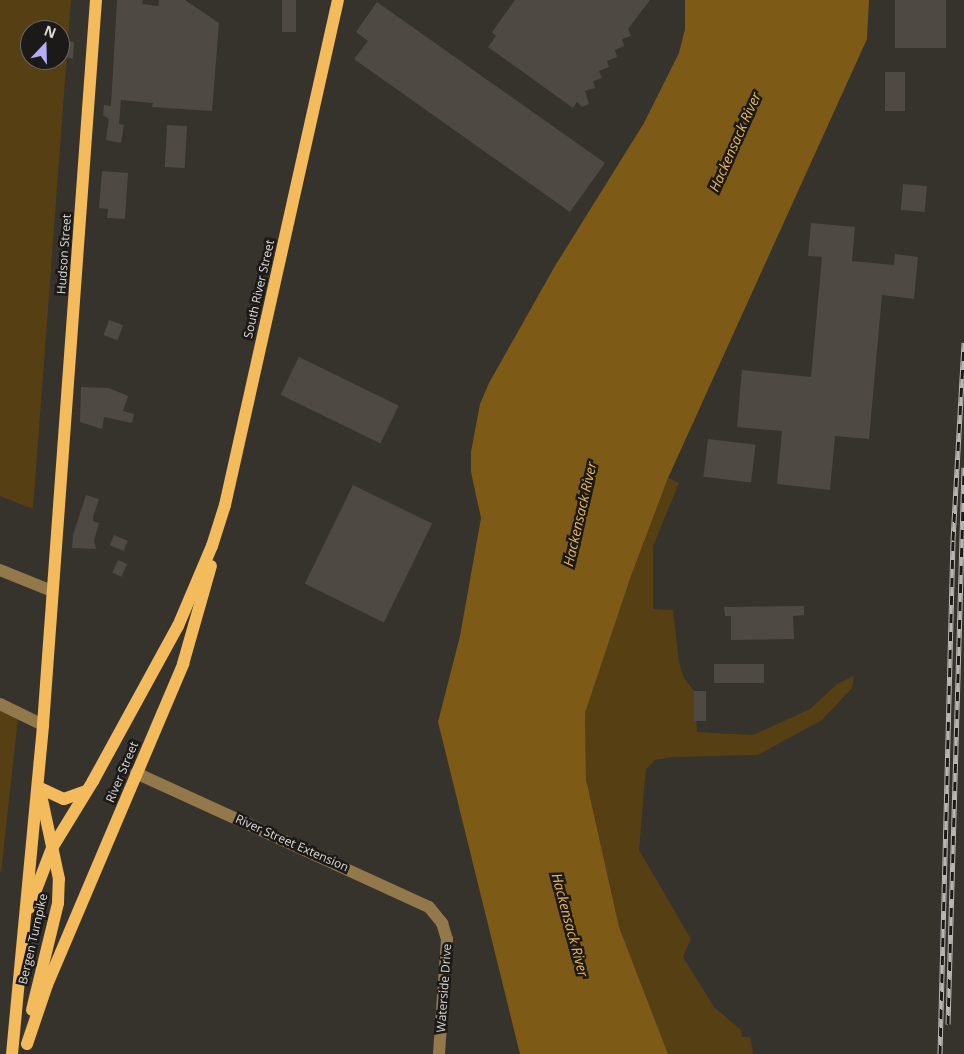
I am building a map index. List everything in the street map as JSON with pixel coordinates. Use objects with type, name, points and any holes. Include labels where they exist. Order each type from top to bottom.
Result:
[{"type":"main road","name":"Hudson Street","points":[[59,510],[96,0]]},
{"type":"main road","name":"South River Street","points":[[198,581],[225,505],[338,0]]},
{"type":"main road","name":"River Street","points":[[26,1049],[46,985],[186,656],[202,606],[225,505]]},
{"type":"main road","name":"Bergen Turnpike","points":[[12,1054],[21,937],[38,773],[59,510]]},
{"type":"main road","name":"River Street","points":[[21,937],[52,848],[88,789],[174,634],[198,581]]},
{"type":"main road","name":"Bergen Turnpike","points":[[26,1049],[35,991],[58,903],[59,879],[38,773]]},
{"type":"main road","points":[[40,788],[64,799],[88,789]]},
{"type":"street","points":[[0,570],[52,591]]},
{"type":"street","points":[[0,704],[42,725]]},
{"type":"street","name":"River Street Extension","points":[[136,773],[418,900],[442,923]]},
{"type":"street","name":"Waterside Drive","points":[[439,1054],[448,951],[442,923]]},
{"type":"shaded area","points":[[0,0],[71,0],[70,20],[20,20],[20,70],[66,70],[33,509],[0,496]]},
{"type":"shaded area","points":[[668,478],[679,483],[653,546],[653,609],[673,610],[679,662],[684,678],[694,691],[697,732],[753,735],[810,709],[837,684],[854,676],[852,688],[822,720],[758,755],[672,757],[655,760],[646,769],[639,850],[691,939],[683,957],[714,1007],[741,1030],[742,1037],[750,1037],[753,1054],[668,1054],[619,927],[586,779],[585,713],[631,576]]},
{"type":"shaded area","points":[[0,710],[18,718],[1,873],[0,871]]},
{"type":"water","name":"Hackensack River","points":[[685,0],[869,0],[867,39],[668,478],[631,576],[585,713],[586,779],[619,927],[668,1054],[520,1054],[438,722],[460,636],[481,518],[471,472],[471,452],[480,404],[489,383],[555,266],[644,123],[679,53],[685,29]]},
{"type":"building","points":[[117,0],[143,0],[142,4],[158,6],[159,0],[185,0],[219,23],[212,111],[152,107],[153,103],[121,100],[119,124],[124,125],[121,143],[106,140],[109,119],[103,115],[104,105],[111,106]]},
{"type":"building","points":[[282,0],[296,0],[296,32],[282,32]]},
{"type":"building","points":[[515,0],[650,0],[628,29],[631,36],[622,39],[624,46],[615,50],[617,57],[607,61],[609,67],[599,71],[602,78],[593,81],[595,88],[585,91],[589,104],[582,107],[577,102],[573,108],[488,47],[496,36],[492,32]]},
{"type":"building","points":[[895,0],[946,0],[946,48],[895,48]]},
{"type":"building","points":[[377,2],[605,163],[570,212],[354,59],[368,41],[356,32]]},
{"type":"building","points":[[70,41],[74,42],[73,59],[70,58]]},
{"type":"building","points":[[885,72],[905,72],[905,111],[885,111]]},
{"type":"building","points":[[167,125],[187,126],[185,168],[165,167]]},
{"type":"building","points":[[102,171],[128,173],[125,219],[107,218],[108,209],[99,208]]},
{"type":"building","points":[[903,184],[927,186],[925,212],[901,210]]},
{"type":"building","points":[[811,223],[855,227],[852,261],[894,265],[895,254],[918,257],[914,299],[882,295],[869,439],[835,436],[830,490],[777,484],[782,431],[737,427],[742,370],[811,377],[822,257],[808,256]]},
{"type":"building","points":[[109,320],[123,325],[118,340],[104,335]]},
{"type":"building","points":[[299,357],[399,406],[380,443],[281,395]]},
{"type":"building","points":[[81,387],[109,388],[128,396],[123,411],[134,414],[132,423],[104,417],[102,429],[80,422]]},
{"type":"building","points":[[708,439],[756,445],[751,483],[703,477]]},
{"type":"building","points":[[353,485],[432,524],[384,622],[305,584]]},
{"type":"building","points":[[86,495],[99,499],[93,517],[93,521],[99,523],[94,541],[96,549],[72,548],[73,535]]},
{"type":"building","points":[[114,535],[128,541],[124,551],[110,545]]},
{"type":"building","points":[[118,560],[127,564],[121,577],[112,573]]},
{"type":"building","points":[[804,606],[804,615],[793,616],[794,639],[731,640],[731,616],[725,616],[724,607]]},
{"type":"building","points":[[714,664],[764,664],[764,683],[714,683]]},
{"type":"building","points":[[694,691],[706,691],[706,721],[694,721]]},
{"type":"railway","points":[[940,1054],[953,540],[964,342]]},
{"type":"railway","points":[[948,1024],[964,467]]}]
